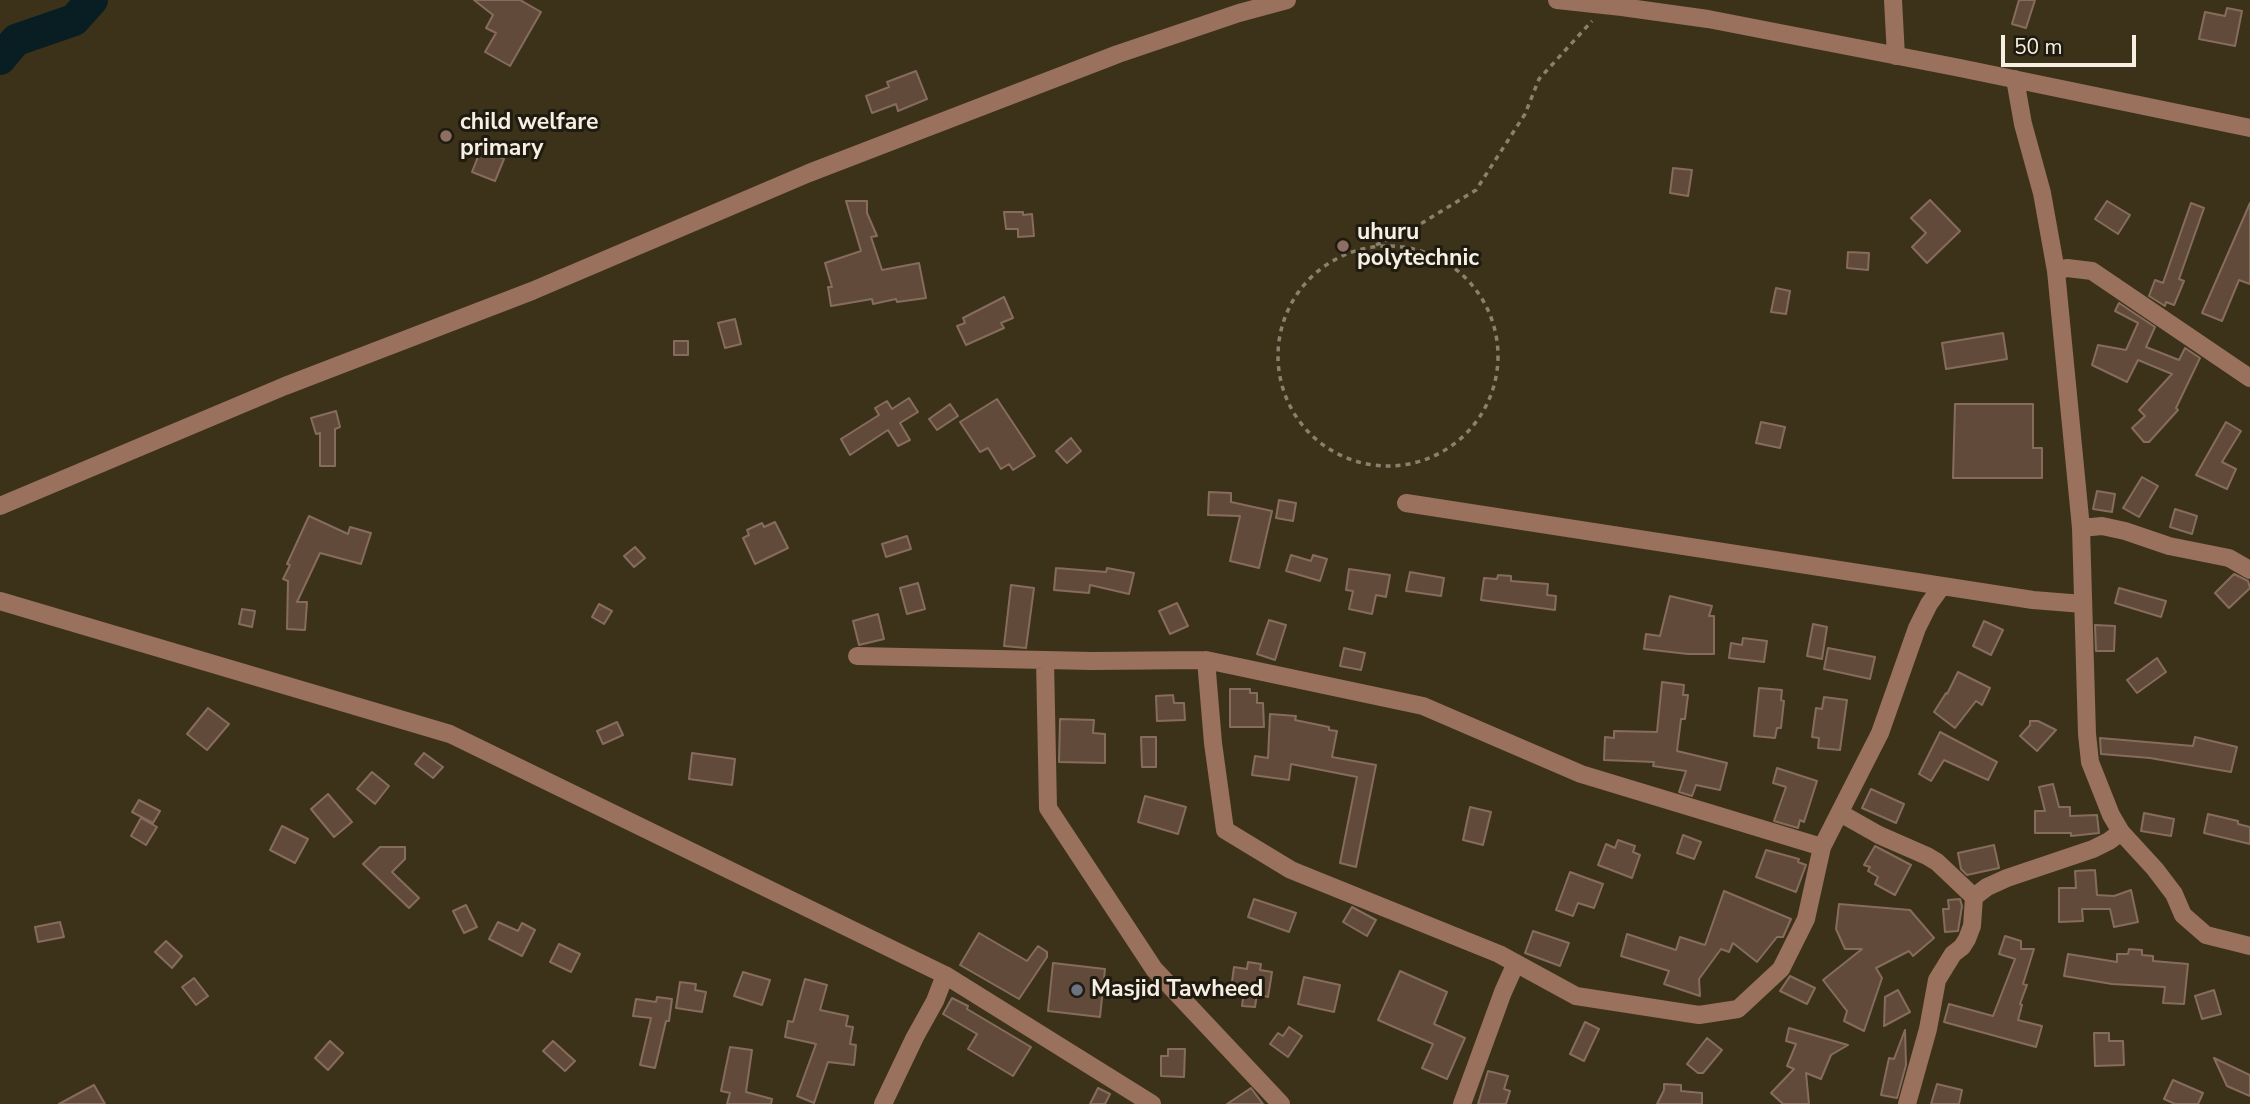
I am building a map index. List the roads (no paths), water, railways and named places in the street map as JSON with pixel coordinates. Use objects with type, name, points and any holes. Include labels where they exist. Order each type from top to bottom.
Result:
[{"type":"street","points":[[0,506],[285,386],[532,291],[809,173],[1118,54],[1239,13],[1287,0]]},
{"type":"street","points":[[1557,0],[1708,19],[2250,128]]},
{"type":"street","points":[[1893,0],[1896,56]]},
{"type":"street","points":[[2015,79],[2023,124],[2042,193],[2056,271],[2081,528],[2090,761],[2111,815],[2121,832],[2174,894],[2183,915],[2206,935],[2250,946]]},
{"type":"street","points":[[2056,271],[2067,268],[2092,271],[2250,378]]},
{"type":"street","points":[[1406,503],[2033,600],[2084,604]]},
{"type":"street","points":[[2081,528],[2102,526],[2125,531],[2169,546],[2229,558],[2250,570]]},
{"type":"street","points":[[1206,660],[1213,743],[1225,830],[1291,870],[1391,908],[1499,954],[1576,996],[1699,1015],[1738,1009],[1781,969],[1806,919],[1822,847],[1880,733],[1917,628],[1942,586]]},
{"type":"street","points":[[0,601],[450,734],[945,975],[1152,1104]]},
{"type":"street","points":[[857,656],[1206,660],[1423,706],[1581,774],[1822,847]]},
{"type":"street","points":[[1045,660],[1048,808],[1154,969],[1281,1104]]},
{"type":"street","points":[[1840,813],[1879,835],[1927,856],[1974,897]]},
{"type":"street","points":[[1907,1104],[1928,1030],[1937,980],[1953,954],[1967,939],[1972,926],[1974,897],[1987,887],[2007,878],[2093,849],[2121,832]]},
{"type":"street","points":[[1462,1104],[1516,963]]},
{"type":"street","points":[[883,1104],[935,1001],[945,975]]},
{"type":"waterway","points":[[0,59],[16,40],[74,20],[92,0]]},
{"type":"place","name":"child welfare primary","points":[[446,136]]},
{"type":"place","name":"uhuru polytechnic","points":[[1343,246]]},
{"type":"place","name":"Masjid Tawheed","points":[[1077,990]]}]
